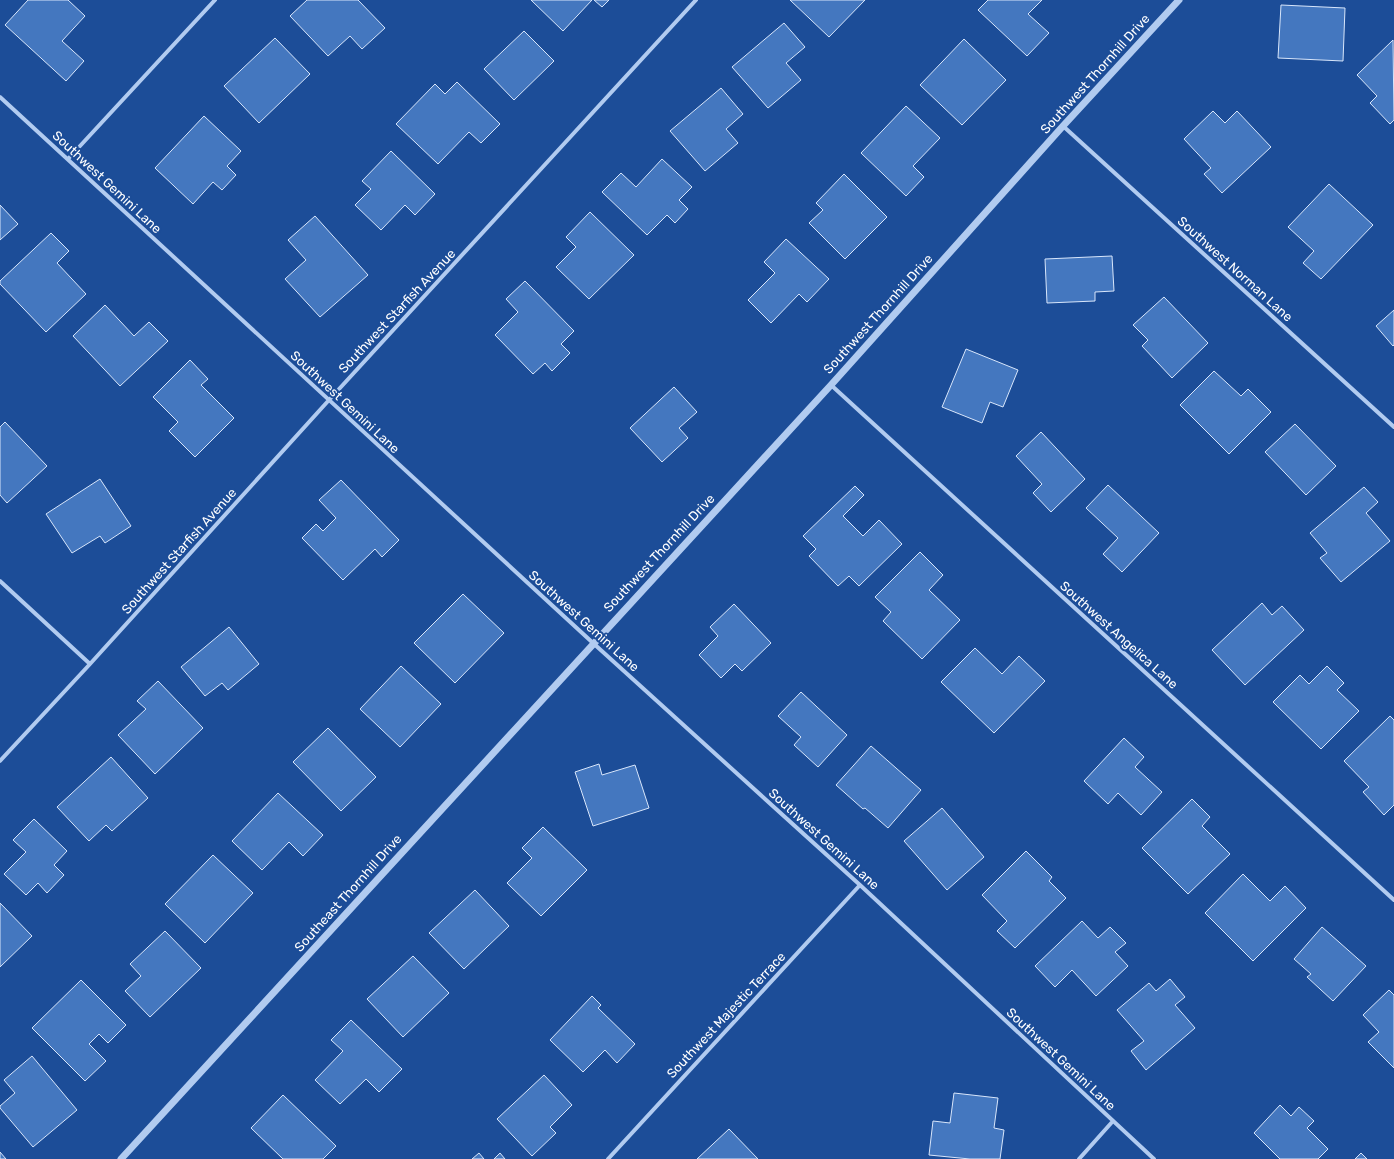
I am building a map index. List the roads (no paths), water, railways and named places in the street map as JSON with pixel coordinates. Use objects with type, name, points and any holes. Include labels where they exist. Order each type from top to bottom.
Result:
[{"type":"street","points":[[68,160],[215,0]]},
{"type":"street","name":"Southwest Starfish Avenue","points":[[0,761],[90,664],[328,400],[696,0]]},
{"type":"street","name":"Southwest Thornhill Drive","points":[[593,643],[831,385],[1179,0]]},
{"type":"street","name":"Southwest Gemini Lane","points":[[0,97],[593,643],[860,884],[1154,1159]]},
{"type":"street","name":"Southwest Norman Lane","points":[[1064,126],[1394,427]]},
{"type":"street","name":"Southwest Angelica Lane","points":[[831,385],[1394,900]]},
{"type":"street","points":[[0,581],[90,664]]},
{"type":"street","name":"Southeast Thornhill Drive","points":[[121,1159],[593,643]]},
{"type":"street","name":"Southwest Majestic Terrace","points":[[608,1159],[860,884]]},
{"type":"street","points":[[1079,1159],[1113,1122]]}]
